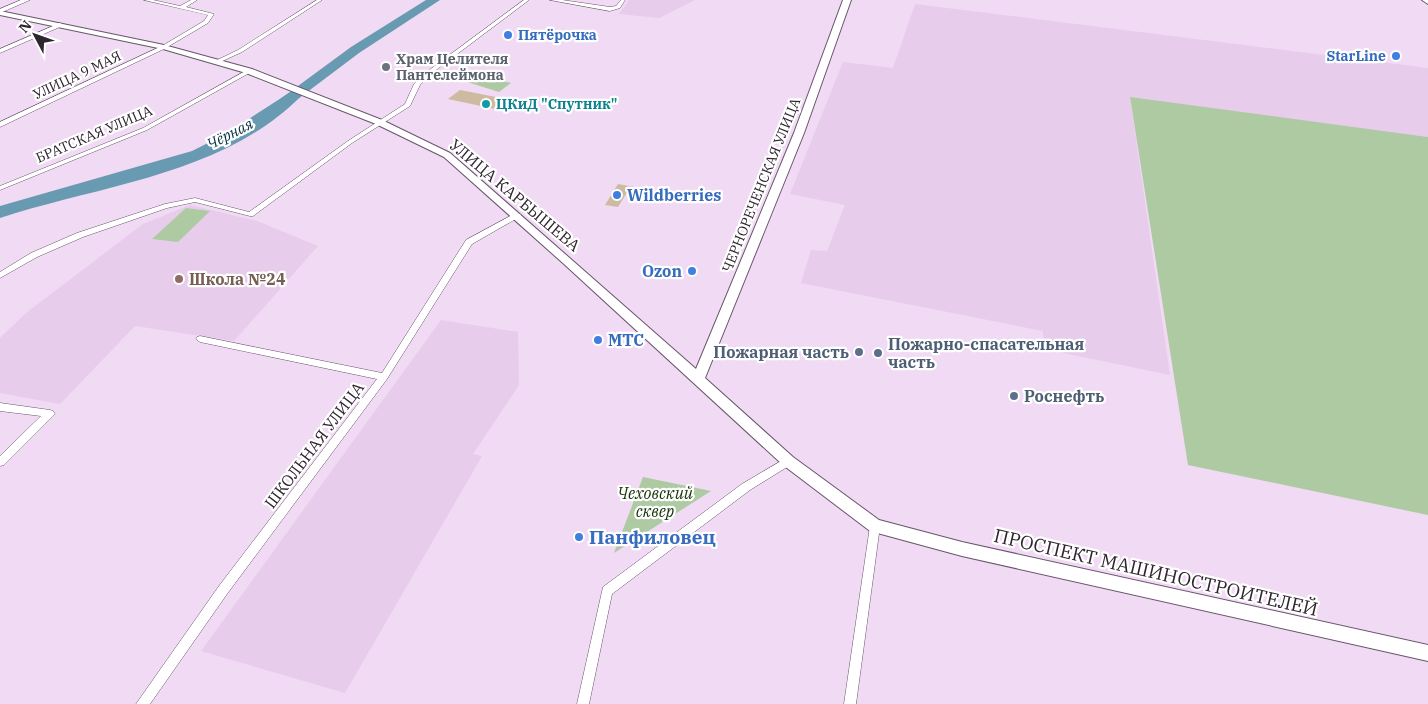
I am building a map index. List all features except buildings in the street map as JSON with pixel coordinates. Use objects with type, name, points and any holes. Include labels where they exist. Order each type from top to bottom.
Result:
[{"type":"main road","name":"ЧЕРНОРЕЧЕНСКАЯ УЛИЦА","points":[[698,379],[795,142],[847,0]]},
{"type":"main road","name":"УЛИЦА КАРБЫШЕВА","points":[[0,12],[164,47],[248,71],[327,100],[379,122],[447,155],[788,461],[875,526]]},
{"type":"main road","name":"ПРОСПЕКТ МАШИНОСТРОИТЕЛЕЙ","points":[[875,526],[971,552],[1428,653]]},
{"type":"street","points":[[0,12],[27,0]]},
{"type":"street","points":[[146,0],[211,14],[206,22],[164,47]]},
{"type":"street","points":[[182,7],[195,0]]},
{"type":"street","points":[[216,62],[252,43],[320,0]]},
{"type":"street","points":[[0,275],[34,255],[80,235],[165,206],[195,200],[250,214],[379,122],[408,105],[417,84],[426,75],[527,0]]},
{"type":"street","points":[[552,0],[610,10],[618,7],[623,0]]},
{"type":"street","points":[[0,50],[60,25]]},
{"type":"street","name":"УЛИЦА 9 МАЯ","points":[[0,125],[164,47]]},
{"type":"street","name":"БРАТСКАЯ УЛИЦА","points":[[0,188],[145,128],[248,71]]},
{"type":"street","name":"ШКОЛЬНАЯ УЛИЦА","points":[[142,704],[223,590],[384,377],[469,242],[517,216]]},
{"type":"street","points":[[200,339],[384,377]]},
{"type":"street","points":[[0,407],[50,414],[0,462]]},
{"type":"street","points":[[583,704],[607,591],[746,487],[788,461]]},
{"type":"street","points":[[850,704],[875,526]]},
{"type":"shaded area","points":[[629,0],[695,0],[659,18],[619,14]]},
{"type":"shaded area","points":[[915,4],[1428,68],[1428,137],[1130,98],[1170,375],[1044,349],[1043,331],[801,283],[811,250],[827,251],[845,205],[790,194],[843,62],[893,68]]},
{"type":"shaded area","name":"Школа №24","points":[[190,205],[257,221],[318,246],[234,341],[135,326],[60,404],[0,393],[0,338],[26,313],[143,224]]},
{"type":"shaded area","points":[[441,320],[518,332],[519,385],[473,454],[482,456],[345,693],[201,651]]},
{"type":"green space","points":[[471,74],[511,83],[499,92],[461,80]]},
{"type":"green space","points":[[1130,97],[1428,137],[1428,515],[1188,465]]},
{"type":"green space","points":[[186,208],[210,211],[178,242],[152,239]]},
{"type":"green space","name":"Чеховский сквер","points":[[643,477],[711,491],[614,553]]},
{"type":"water","points":[[289,93],[300,97],[269,123],[234,144],[197,161],[119,186],[0,218],[0,206],[192,151],[224,135]]},
{"type":"waterway","name":"Чёрная","points":[[273,111],[355,50],[434,0]]},
{"type":"place","name":"Пятёрочка","points":[[508,35]]},
{"type":"place","name":"StarLine","points":[[1396,56]]},
{"type":"place","name":"Храм Целителя Пантелеймона","points":[[386,67]]},
{"type":"place","name":"ЦКиД \"Спутник\"","points":[[486,104]]},
{"type":"place","name":"Wildberries","points":[[617,195]]},
{"type":"place","name":"Ozon","points":[[692,271]]},
{"type":"place","name":"Школа №24","points":[[179,279]]},
{"type":"place","name":"МТС","points":[[598,340]]},
{"type":"place","name":"Пожарная часть","points":[[859,352]]},
{"type":"place","name":"Пожарно-спасательная часть","points":[[878,353]]},
{"type":"place","name":"Роснефть","points":[[1014,396]]},
{"type":"place","name":"Панфиловец","points":[[579,537]]}]
